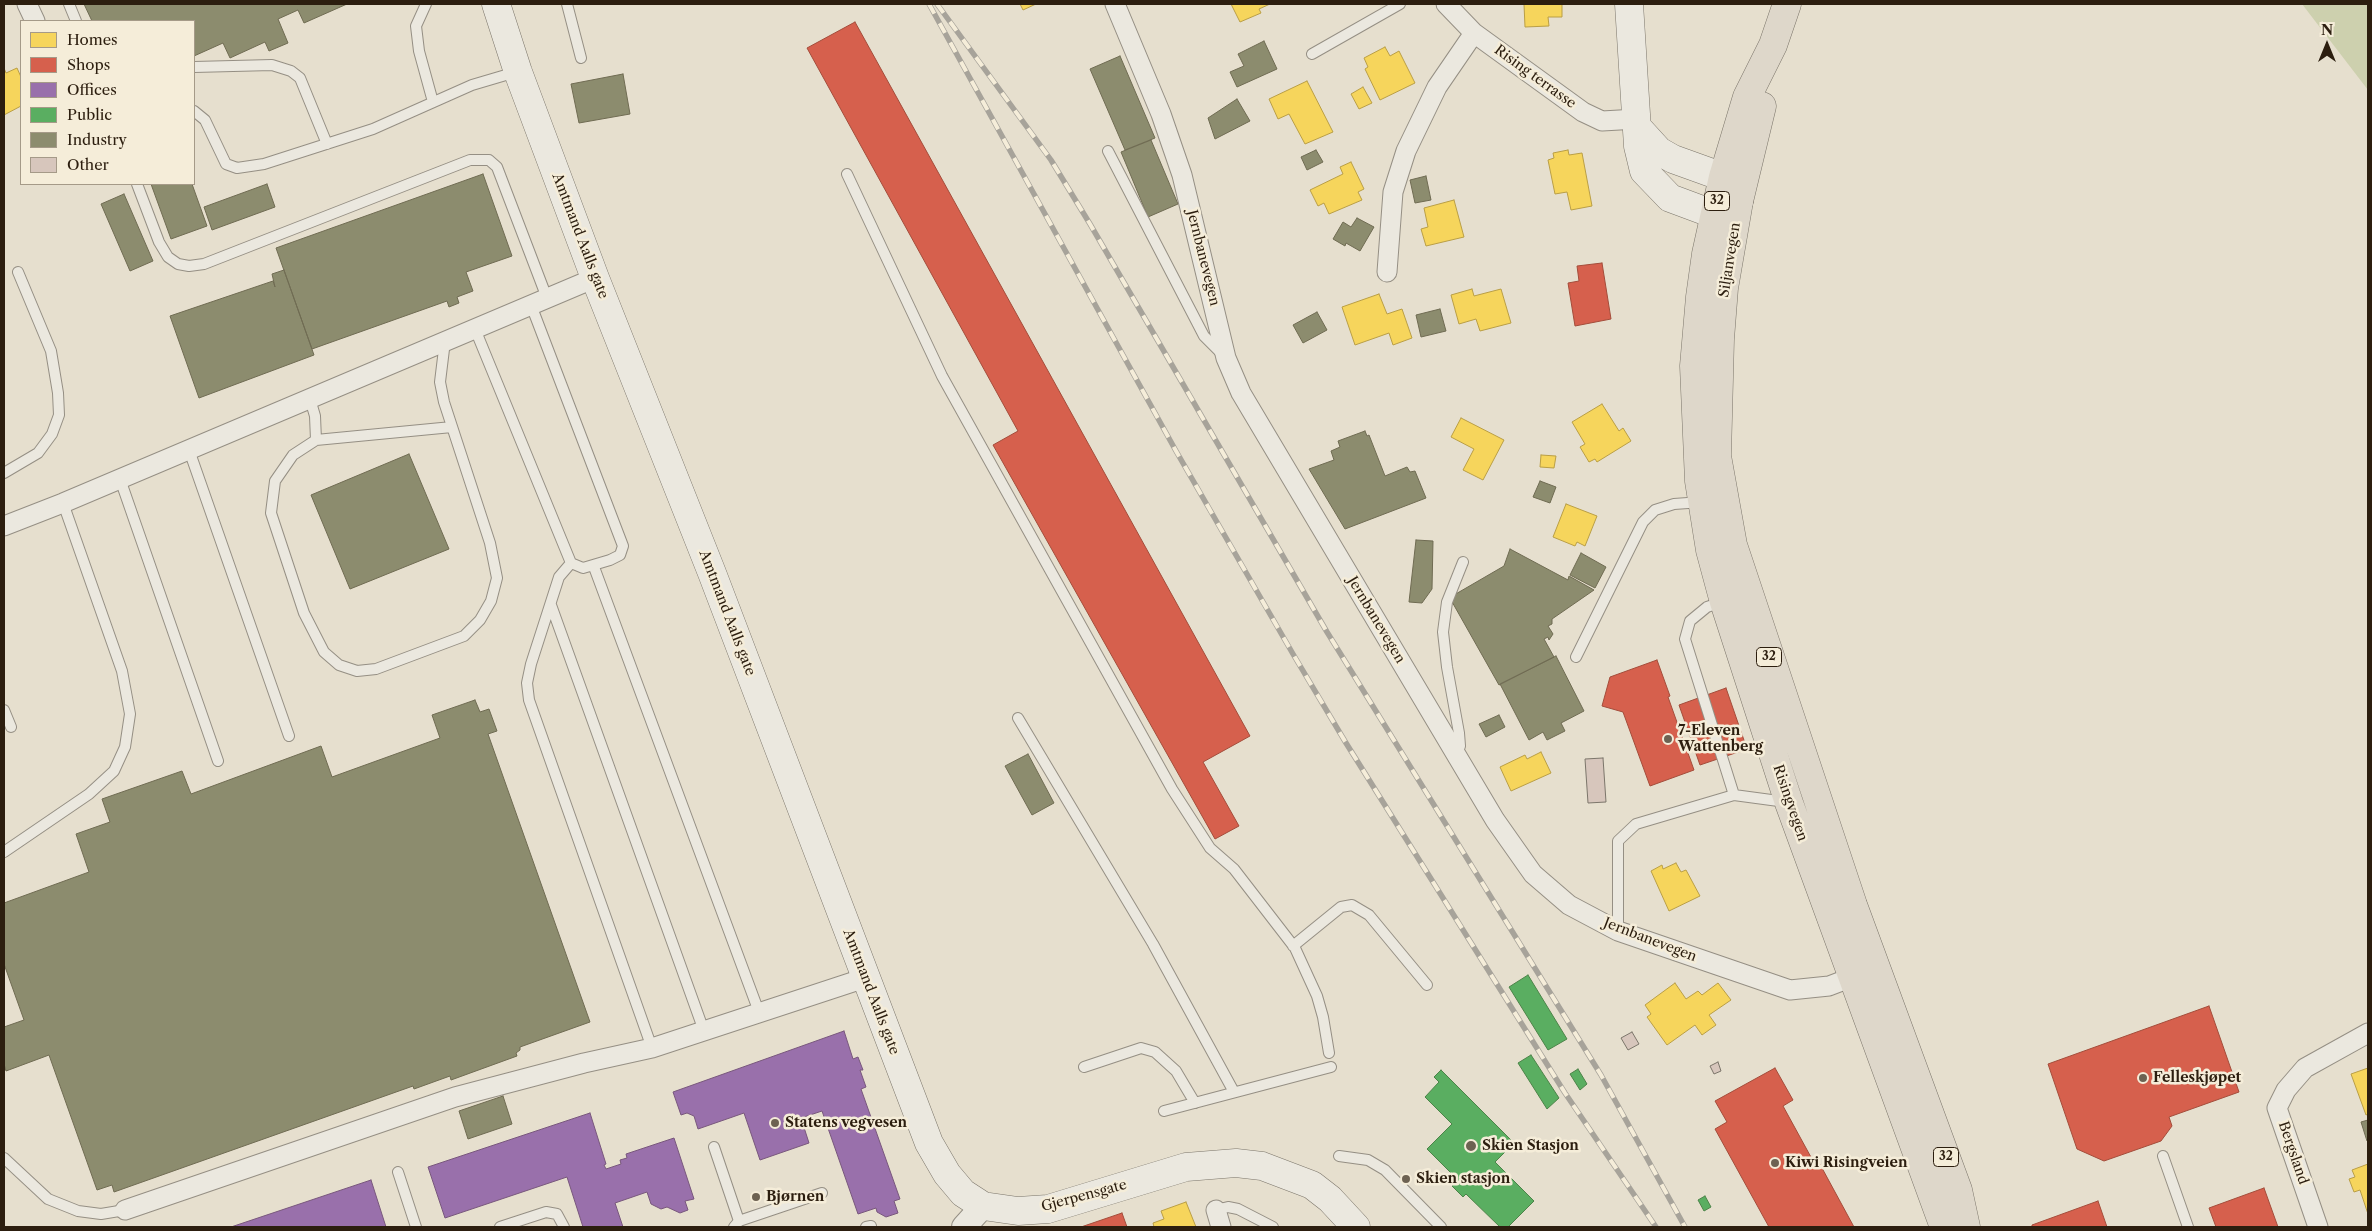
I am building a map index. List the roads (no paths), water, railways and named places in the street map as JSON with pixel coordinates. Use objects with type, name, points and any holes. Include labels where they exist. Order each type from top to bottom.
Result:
[{"type":"main road","name":"Amtmand Aalls gate","points":[[496,4],[518,72],[595,278],[716,582],[929,1144],[953,1181],[964,1193],[983,1206]]},
{"type":"main road","points":[[1629,4],[1637,124],[1640,160],[1644,171],[1654,184],[1670,198],[1713,214],[1739,201],[1723,177],[1659,152],[1637,124]]},
{"type":"main road","name":"Siljanvegen","points":[[1694,366],[1700,296],[1713,214],[1747,97],[1773,45],[1787,4]]},
{"type":"main road","name":"Siljanvegen","points":[[1717,390],[1724,288],[1739,201],[1764,99],[1773,45]]},
{"type":"main road","name":"Risingvegen","points":[[1694,366],[1696,446],[1713,500],[1733,545],[1736,598],[1802,799],[1852,978],[1944,1227]]},
{"type":"main road","name":"Risingvegen","points":[[1713,500],[1717,456],[1717,390]]},
{"type":"main road","name":"Risingvegen","points":[[1802,799],[1853,904],[1878,968],[1958,1190],[1966,1227]]},
{"type":"main road","name":"Gjerpensgate","points":[[983,1206],[1018,1211],[1048,1209],[1186,1166],[1211,1164],[1262,1166],[1312,1185],[1330,1199],[1350,1225]]},
{"type":"street","points":[[27,4],[35,20]]},
{"type":"street","name":"Jernbanevegen","points":[[1115,4],[1161,114],[1182,174],[1226,358],[1241,394],[1495,820],[1533,874],[1570,905],[1618,931],[1790,990],[1830,986],[1878,968]]},
{"type":"street","name":"Rising terrasse","points":[[1446,4],[1474,33],[1583,112],[1602,121],[1637,124]]},
{"type":"street","points":[[1387,272],[1393,192],[1406,151],[1437,86],[1474,33]]},
{"type":"street","points":[[4,526],[63,503],[595,278]]},
{"type":"street","points":[[125,1210],[455,1096],[584,1063],[652,1048],[866,978]]},
{"type":"street","name":"Bergsland","points":[[2318,1227],[2278,1108],[2286,1090],[2305,1068],[2368,1033]]},
{"type":"street","points":[[964,1227],[983,1206]]},
{"type":"lane","points":[[69,4],[76,20]]},
{"type":"lane","points":[[426,4],[416,26],[419,51],[433,102]]},
{"type":"lane","points":[[567,4],[581,58]]},
{"type":"lane","points":[[1312,54],[1400,4]]},
{"type":"lane","points":[[195,67],[272,65],[291,70],[300,78],[327,144]]},
{"type":"lane","points":[[195,111],[205,120],[226,164],[237,168],[264,164],[373,129],[472,85],[518,72]]},
{"type":"lane","points":[[1108,151],[1204,336],[1226,358]]},
{"type":"lane","points":[[138,185],[159,242],[168,257],[178,264],[189,266],[213,260],[470,160],[489,160],[497,167],[539,302],[623,546],[620,555],[594,567],[583,568],[571,563],[475,329]]},
{"type":"lane","points":[[847,174],[942,376],[1172,789],[1210,848],[1234,869],[1293,946],[1317,996],[1323,1017],[1328,1053]]},
{"type":"lane","points":[[4,473],[38,452],[52,434],[59,415],[58,393],[51,351],[18,272]]},
{"type":"lane","points":[[445,342],[440,382],[452,427],[490,543],[497,578],[491,601],[480,620],[464,636],[376,669],[356,671],[339,665],[324,652],[304,613],[270,513],[275,481],[293,455],[316,440],[452,427]]},
{"type":"lane","points":[[310,399],[315,416],[316,440]]},
{"type":"lane","points":[[189,450],[289,736]]},
{"type":"lane","points":[[120,479],[218,761]]},
{"type":"lane","points":[[1576,657],[1643,522],[1655,510],[1674,504],[1713,500]]},
{"type":"lane","points":[[4,852],[89,794],[114,771],[125,747],[130,714],[122,671],[63,503]]},
{"type":"lane","points":[[1457,754],[1460,746],[1459,733],[1447,667],[1443,632],[1447,602],[1463,562]]},
{"type":"lane","points":[[571,563],[559,577],[527,683],[529,700],[652,1048]]},
{"type":"lane","points":[[594,567],[759,1012]]},
{"type":"lane","points":[[1734,795],[1685,639],[1690,622],[1707,607],[1736,598]]},
{"type":"lane","points":[[551,605],[704,1031]]},
{"type":"lane","points":[[4,710],[11,727]]},
{"type":"lane","points":[[1018,718],[1153,944],[1234,1092]]},
{"type":"lane","points":[[1618,931],[1618,841],[1636,824],[1734,795],[1802,799]]},
{"type":"lane","points":[[1293,946],[1341,907],[1352,905],[1369,915],[1427,985]]},
{"type":"lane","points":[[1084,1067],[1141,1048],[1154,1052],[1176,1071],[1195,1103]]},
{"type":"lane","points":[[1164,1111],[1331,1067]]},
{"type":"lane","points":[[714,1147],[737,1224],[822,1193]]},
{"type":"lane","points":[[1339,1156],[1368,1160],[1385,1170],[1441,1227]]},
{"type":"lane","points":[[2163,1156],[2188,1227]]},
{"type":"lane","points":[[4,1158],[48,1199],[78,1211],[101,1214],[125,1210]]},
{"type":"lane","points":[[398,1172],[416,1227]]},
{"type":"lane","points":[[1218,1218],[1228,1207],[1238,1209],[1273,1227]]},
{"type":"lane","points":[[500,1227],[546,1212],[553,1212],[557,1214],[564,1227]]},
{"type":"railway","points":[[929,4],[1176,451],[1293,654],[1346,743],[1565,1093],[1656,1227]]},
{"type":"railway","points":[[937,4],[1051,160],[1327,632],[1601,1075],[1685,1227]]},
{"type":"place","name":"7-Eleven Wattenberg","points":[[1668,739]]},
{"type":"place","name":"Felleskjøpet","points":[[2143,1078]]},
{"type":"place","name":"Statens vegvesen","points":[[775,1123]]},
{"type":"place","name":"Skien Stasjon","points":[[1471,1146]]},
{"type":"place","name":"Kiwi Risingveien","points":[[1775,1163]]},
{"type":"place","name":"Skien stasjon","points":[[1406,1179]]},
{"type":"place","name":"Bjørnen","points":[[756,1197]]}]
